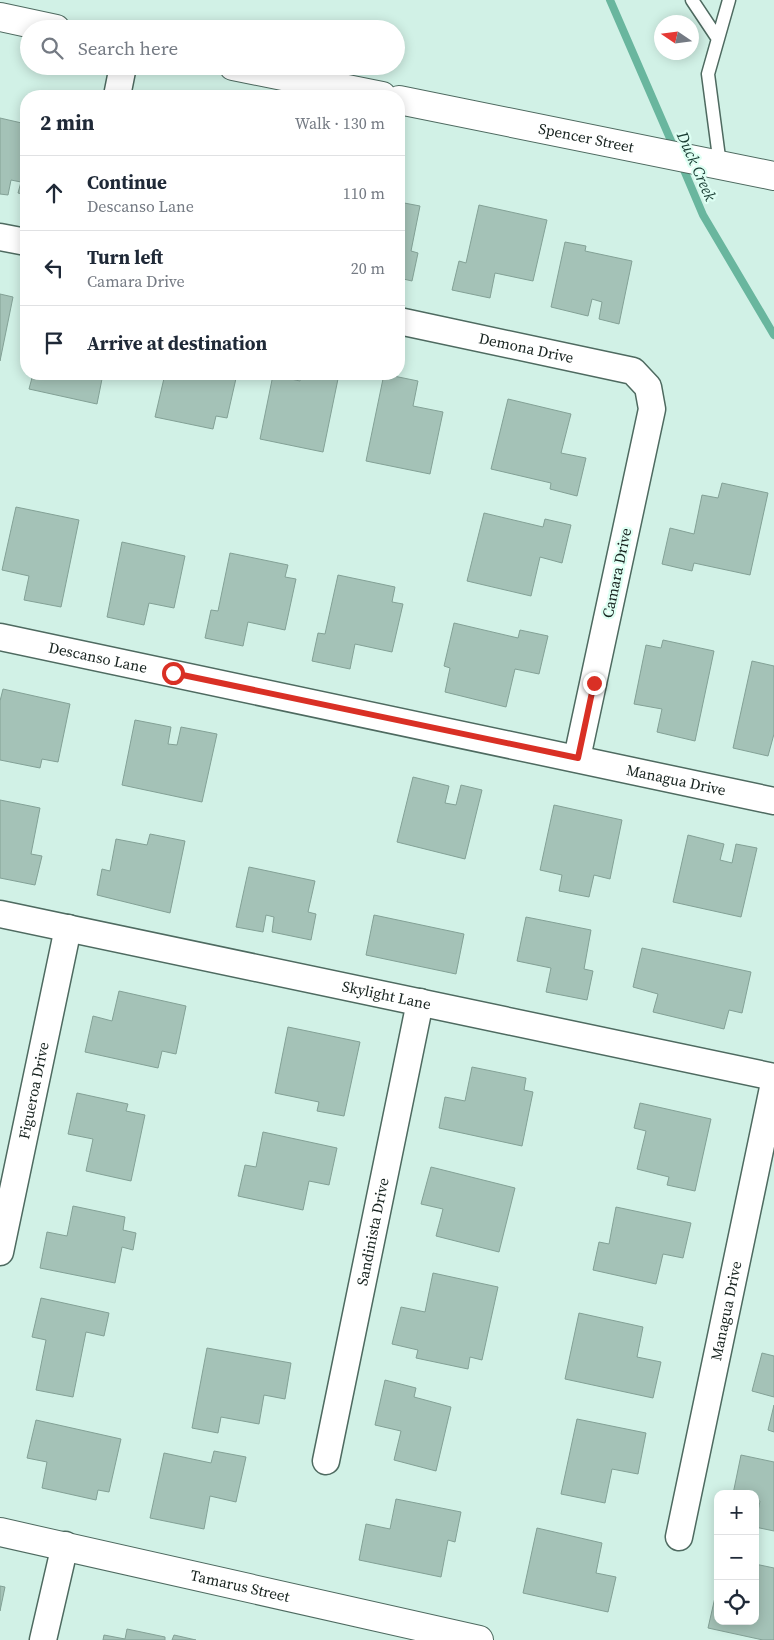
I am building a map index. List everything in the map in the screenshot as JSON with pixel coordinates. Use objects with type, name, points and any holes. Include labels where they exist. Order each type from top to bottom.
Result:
[{"type":"street","points":[[0,18],[20,22]]},
{"type":"street","points":[[118,90],[121,75]]},
{"type":"street","points":[[278,75],[352,90]]},
{"type":"street","name":"Spencer Street","points":[[405,101],[773,176]]},
{"type":"street","points":[[0,237],[20,241]]},
{"type":"street","name":"Demona Drive","points":[[405,322],[633,371],[648,386]]},
{"type":"street","name":"Camara Drive","points":[[578,758],[652,409],[648,386]]},
{"type":"street","name":"Descanso Lane","points":[[0,637],[578,758]]},
{"type":"street","name":"Managua Drive","points":[[578,758],[774,801]]},
{"type":"street","name":"Skylight Lane","points":[[0,914],[774,1077]]},
{"type":"street","name":"Figueroa Drive","points":[[0,1252],[68,928]]},
{"type":"street","name":"Sandinista Drive","points":[[326,1462],[420,1002]]},
{"type":"street","name":"Managua Drive","points":[[679,1537],[774,1083]]},
{"type":"street","name":"Tamarus Street","points":[[0,1532],[65,1545],[479,1640]]},
{"type":"street","points":[[42,1640],[65,1545]]},
{"type":"lane","points":[[692,0],[718,39]]},
{"type":"lane","points":[[720,165],[708,74],[729,0]]},
{"type":"building","points":[[0,118],[20,123],[20,182],[11,180],[8,195],[0,194]]},
{"type":"building","points":[[405,203],[420,206],[411,251],[418,253],[412,281],[405,279]]},
{"type":"building","points":[[479,205],[547,220],[533,281],[495,273],[490,298],[452,290],[459,261],[466,263]]},
{"type":"building","points":[[565,242],[586,246],[585,251],[632,261],[619,324],[599,319],[602,302],[592,299],[588,316],[551,307]]},
{"type":"building","points":[[0,294],[13,297],[0,361]]},
{"type":"building","points":[[405,378],[418,381],[413,406],[443,412],[430,474],[366,461],[383,380],[405,380]]},
{"type":"building","points":[[31,380],[102,380],[97,404],[29,389]]},
{"type":"building","points":[[164,380],[236,380],[227,418],[216,416],[213,429],[155,417]]},
{"type":"building","points":[[272,380],[338,380],[323,452],[260,439]]},
{"type":"building","points":[[508,399],[571,414],[561,453],[586,458],[577,496],[550,489],[551,483],[491,469]]},
{"type":"building","points":[[722,483],[768,493],[750,575],[694,563],[692,571],[662,564],[670,528],[694,534],[702,495],[718,498]]},
{"type":"building","points":[[16,507],[79,520],[61,607],[24,600],[29,576],[2,570]]},
{"type":"building","points":[[484,513],[543,527],[545,519],[571,525],[562,563],[540,557],[531,596],[467,581]]},
{"type":"building","points":[[122,542],[185,556],[174,608],[149,603],[144,625],[107,617]]},
{"type":"building","points":[[230,553],[288,565],[285,577],[296,579],[285,630],[248,622],[243,646],[205,638],[211,610],[218,611]]},
{"type":"building","points":[[338,575],[395,587],[392,602],[403,604],[392,652],[355,644],[350,669],[312,661],[318,633],[325,634]]},
{"type":"building","points":[[454,623],[518,638],[520,630],[548,636],[539,674],[515,669],[506,707],[445,692],[450,668],[444,666]]},
{"type":"building","points":[[663,640],[714,651],[695,741],[657,732],[662,709],[634,704],[646,645],[661,648]]},
{"type":"building","points":[[752,661],[774,666],[774,734],[768,756],[733,748]]},
{"type":"building","points":[[3,689],[70,704],[58,762],[42,759],[40,768],[0,760],[0,701]]},
{"type":"building","points":[[135,720],[171,727],[168,744],[177,745],[181,727],[217,734],[202,802],[122,785]]},
{"type":"building","points":[[413,777],[449,786],[445,803],[456,805],[461,785],[482,790],[465,859],[397,842]]},
{"type":"building","points":[[0,800],[40,808],[31,854],[42,856],[35,885],[0,878]]},
{"type":"building","points":[[554,805],[622,820],[610,879],[594,875],[589,897],[559,891],[562,875],[540,870]]},
{"type":"building","points":[[150,834],[185,841],[170,913],[97,895],[102,869],[110,871],[116,839],[147,845]]},
{"type":"building","points":[[688,835],[724,844],[720,860],[732,863],[736,844],[757,848],[741,917],[673,902]]},
{"type":"building","points":[[249,867],[315,881],[308,912],[316,914],[311,940],[272,932],[274,917],[266,915],[263,932],[236,927]]},
{"type":"building","points":[[374,915],[464,934],[456,974],[366,955]]},
{"type":"building","points":[[526,917],[591,930],[584,969],[593,971],[587,1000],[546,992],[551,968],[517,961]]},
{"type":"building","points":[[642,948],[751,972],[742,1013],[729,1010],[724,1029],[653,1012],[658,994],[633,987]]},
{"type":"building","points":[[119,991],[186,1006],[176,1054],[162,1051],[158,1068],[85,1052],[93,1016],[112,1021]]},
{"type":"building","points":[[288,1027],[360,1042],[344,1116],[317,1111],[319,1102],[275,1093]]},
{"type":"building","points":[[472,1067],[526,1078],[524,1090],[533,1092],[522,1146],[439,1128],[445,1097],[465,1101]]},
{"type":"building","points":[[77,1093],[128,1104],[126,1111],[145,1115],[131,1181],[86,1171],[93,1139],[68,1134]]},
{"type":"building","points":[[640,1103],[711,1119],[695,1191],[667,1185],[669,1177],[637,1169],[646,1131],[634,1128]]},
{"type":"building","points":[[263,1132],[337,1148],[329,1185],[309,1181],[303,1210],[238,1196],[245,1165],[256,1167]]},
{"type":"building","points":[[431,1167],[515,1188],[499,1252],[436,1236],[443,1209],[421,1204]]},
{"type":"building","points":[[73,1206],[125,1217],[123,1230],[136,1233],[133,1250],[122,1247],[115,1283],[40,1268],[47,1232],[67,1236]]},
{"type":"building","points":[[616,1207],[691,1223],[683,1258],[663,1254],[656,1284],[593,1270],[599,1242],[609,1244]]},
{"type":"building","points":[[433,1273],[498,1287],[482,1360],[470,1357],[468,1369],[416,1358],[418,1350],[392,1344],[401,1307],[425,1312]]},
{"type":"building","points":[[41,1298],[109,1313],[104,1336],[86,1332],[73,1397],[36,1390],[46,1340],[32,1337]]},
{"type":"building","points":[[579,1313],[643,1327],[637,1357],[661,1362],[653,1398],[565,1379]]},
{"type":"building","points":[[207,1348],[291,1363],[285,1399],[264,1395],[259,1424],[221,1417],[218,1433],[192,1428]]},
{"type":"building","points":[[762,1353],[774,1356],[774,1397],[752,1391]]},
{"type":"building","points":[[385,1380],[416,1388],[414,1397],[451,1407],[436,1471],[394,1460],[401,1431],[375,1425]]},
{"type":"building","points":[[774,1405],[774,1432],[768,1430]]},
{"type":"building","points":[[577,1419],[646,1433],[638,1474],[612,1469],[605,1503],[561,1494]]},
{"type":"building","points":[[36,1420],[121,1439],[109,1492],[98,1490],[96,1500],[42,1488],[47,1462],[27,1458]]},
{"type":"building","points":[[214,1451],[246,1457],[236,1502],[210,1496],[204,1529],[150,1518],[164,1453],[211,1463]]},
{"type":"building","points":[[741,1455],[774,1462],[774,1531],[759,1528],[759,1490],[734,1490]]},
{"type":"building","points":[[396,1499],[461,1512],[455,1542],[448,1540],[441,1577],[359,1560],[366,1524],[390,1529]]},
{"type":"building","points":[[537,1528],[602,1543],[596,1573],[616,1577],[608,1612],[523,1593]]},
{"type":"building","points":[[759,1565],[774,1568],[774,1640],[763,1640],[708,1628],[714,1602],[714,1625],[759,1625]]},
{"type":"building","points":[[0,1586],[5,1587],[0,1611]]},
{"type":"building","points":[[127,1629],[165,1637],[165,1640],[103,1640],[104,1635],[125,1639]]},
{"type":"building","points":[[174,1635],[196,1640],[172,1640]]},
{"type":"waterway","name":"Duck Creek","points":[[610,0],[675,150]]},
{"type":"waterway","name":"Duck Creek","points":[[681,163],[703,215],[774,335]]},
{"type":"route","points":[[173,673],[578,758],[594,683]]}]
